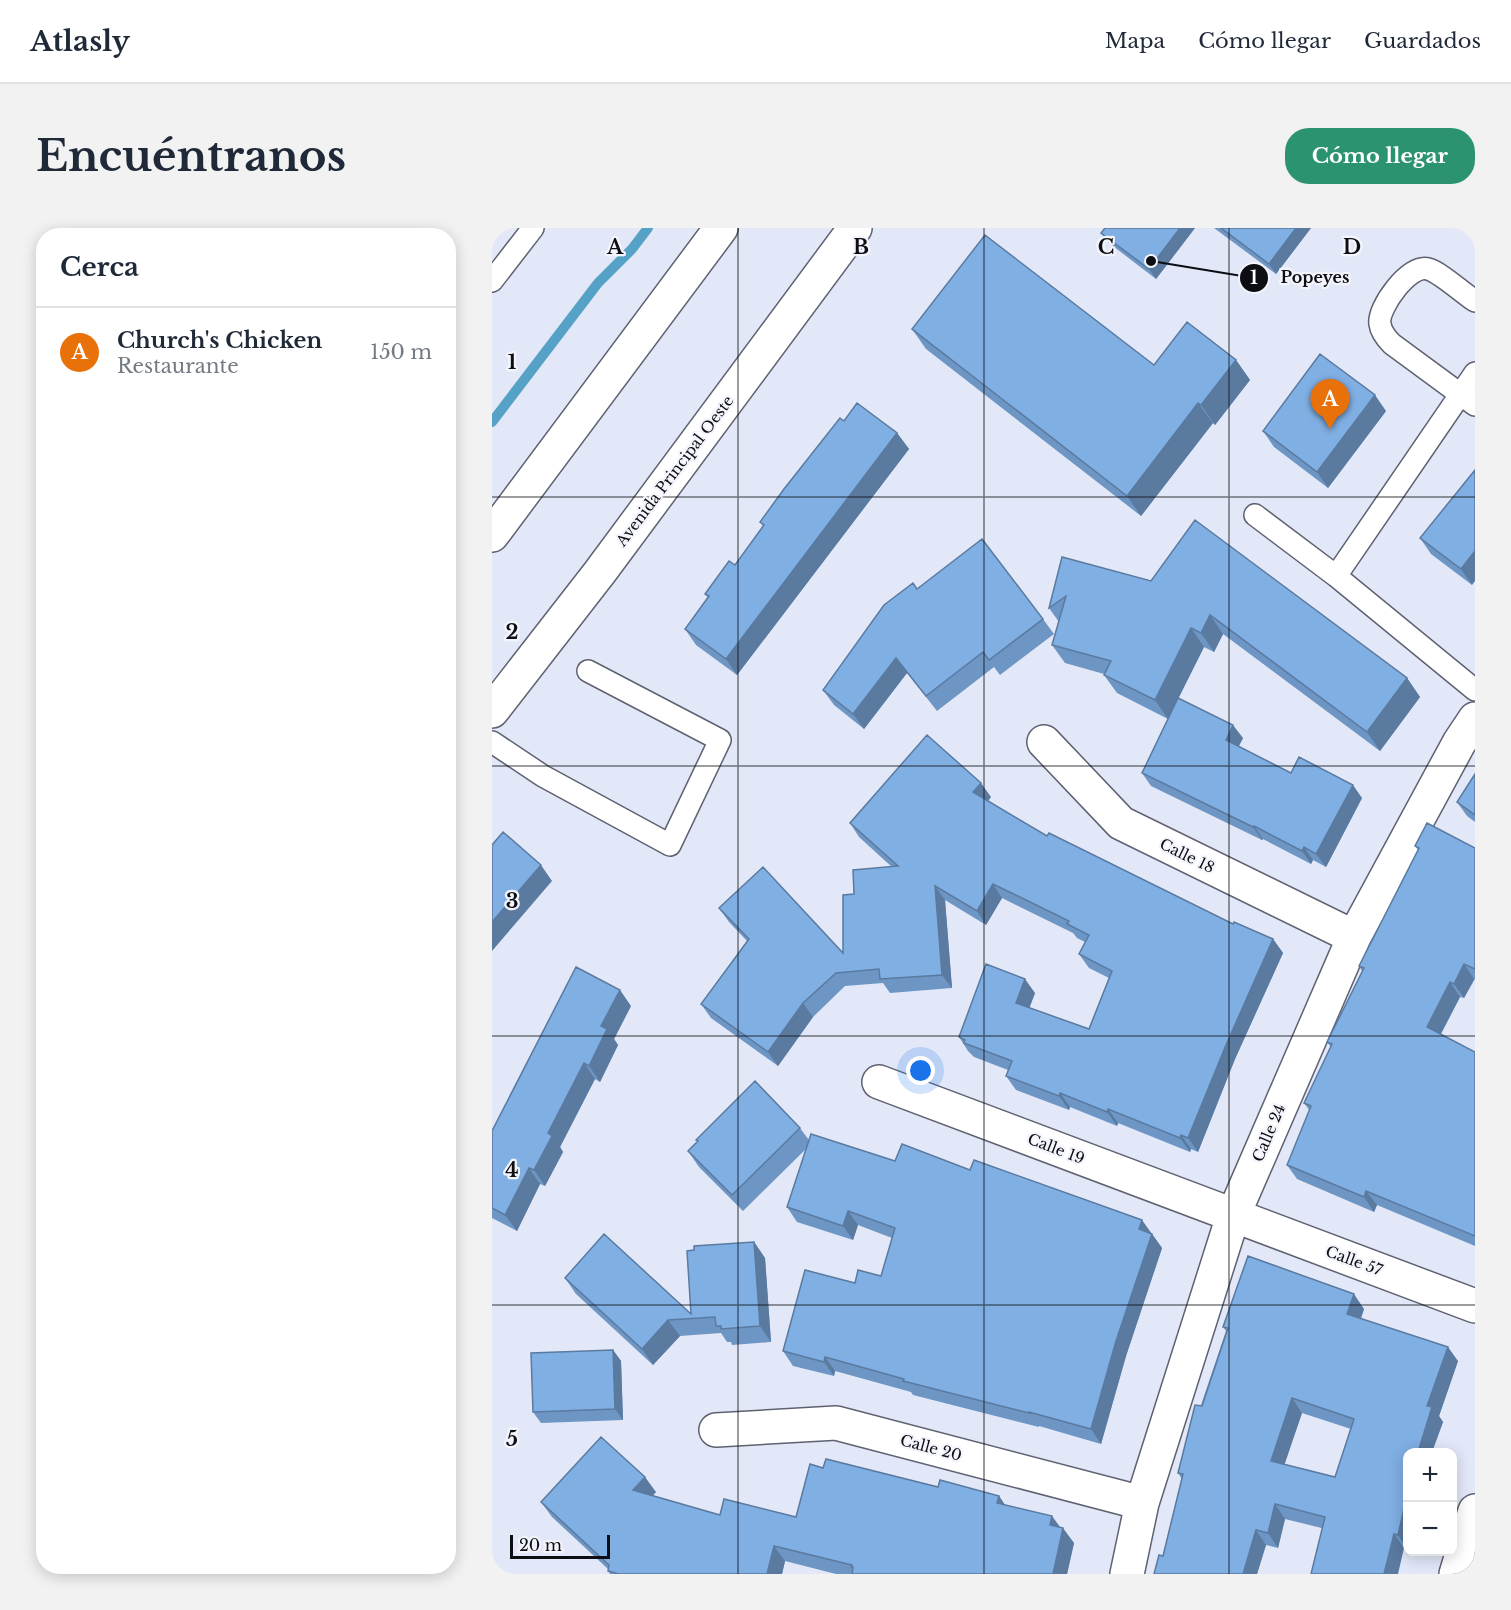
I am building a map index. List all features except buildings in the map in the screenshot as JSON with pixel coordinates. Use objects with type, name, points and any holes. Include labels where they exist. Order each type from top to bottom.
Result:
[{"type":"street","points":[[492,535],[721,228]]},
{"type":"street","name":"Avenida Principal Oeste","points":[[492,711],[600,572],[855,228]]},
{"type":"street","name":"Calle 24","points":[[1127,1574],[1142,1503],[1233,1216],[1354,937],[1459,743],[1475,719]]},
{"type":"street","name":"Calle 18","points":[[1044,742],[1121,823],[1354,937]]},
{"type":"street","name":"Calle 19","points":[[879,1082],[1233,1216]]},
{"type":"street","name":"Calle 57","points":[[1233,1216],[1475,1306]]},
{"type":"street","name":"Calle 20","points":[[716,1430],[836,1423],[1142,1503]]},
{"type":"street","points":[[1456,1574],[1475,1511]]},
{"type":"lane","points":[[492,280],[533,228]]},
{"type":"lane","points":[[1467,400],[1392,344],[1385,336],[1380,324],[1382,310],[1405,279],[1422,268],[1429,269],[1475,301]]},
{"type":"lane","points":[[1336,576],[1467,400],[1475,373]]},
{"type":"lane","points":[[1255,515],[1336,576],[1475,690]]},
{"type":"lane","points":[[492,742],[543,776],[670,845],[720,740],[588,671]]},
{"type":"waterway","points":[[492,422],[598,283],[632,249],[648,228]]},
{"type":"place","name":"Popeyes","points":[[1151,261]]},
{"type":"place","name":"Church's Chicken","points":[[1330,429]]}]
